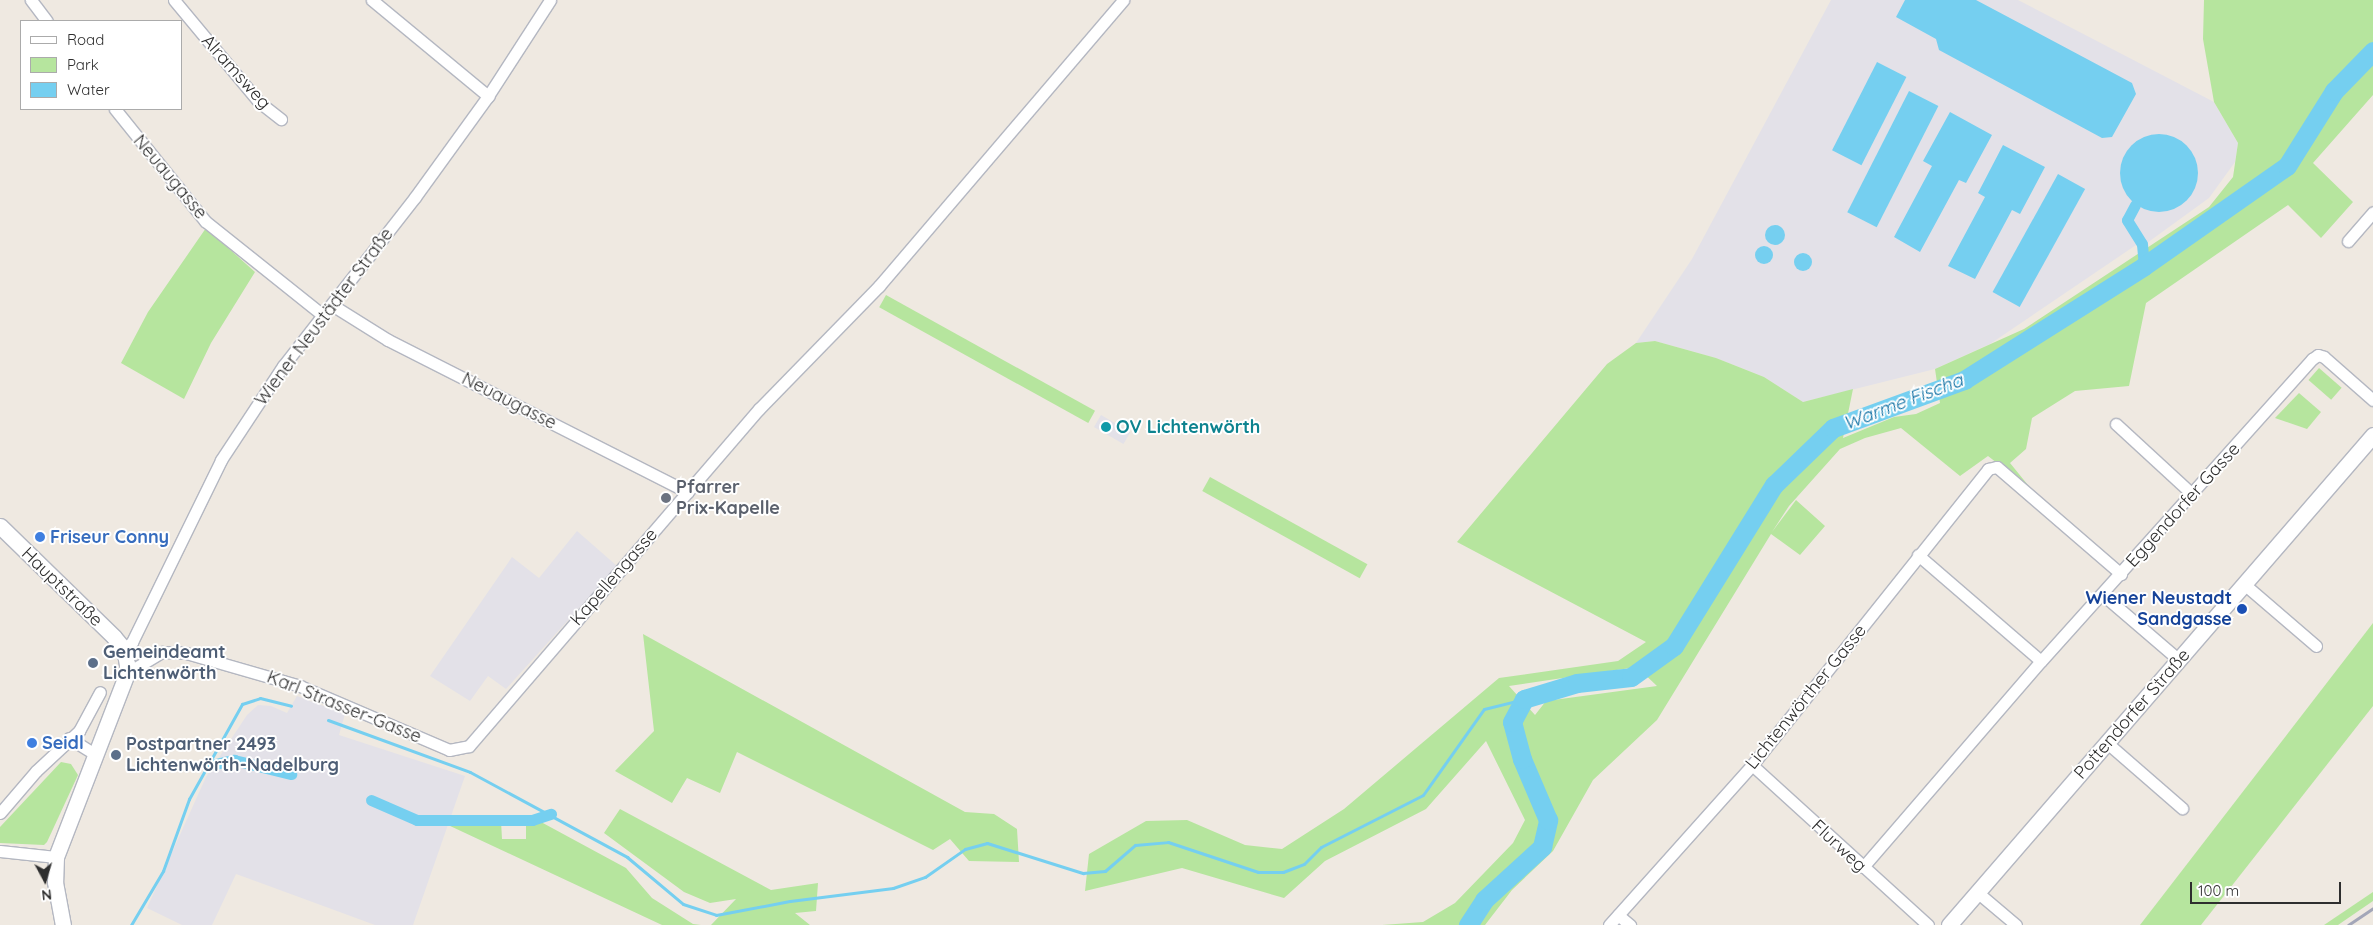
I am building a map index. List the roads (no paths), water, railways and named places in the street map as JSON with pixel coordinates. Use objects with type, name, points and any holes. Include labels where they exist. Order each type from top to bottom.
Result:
[{"type":"main road","name":"Pottendorfer Straße","points":[[1949,925],[2373,435]]},
{"type":"main road","name":"Hauptstraße","points":[[0,526],[124,648]]},
{"type":"main road","points":[[63,925],[55,882],[56,856],[127,674],[124,648]]},
{"type":"street","points":[[31,0],[46,20]]},
{"type":"street","name":"Alramsweg","points":[[174,0],[259,102],[281,119]]},
{"type":"street","points":[[372,0],[488,96]]},
{"type":"street","name":"Wiener Neustädter Straße","points":[[124,648],[132,642],[221,460],[283,366],[324,316],[488,96],[550,0]]},
{"type":"street","name":"Kapellengasse","points":[[448,750],[469,746],[759,409],[879,286],[1124,0]]},
{"type":"street","name":"Neuaugasse","points":[[116,110],[205,221],[324,316]]},
{"type":"street","points":[[2348,241],[2373,212]]},
{"type":"street","name":"Neuaugasse","points":[[332,305],[388,340],[688,492]]},
{"type":"street","name":"Eggendorfer Gasse","points":[[1862,867],[2041,661],[2318,355],[2373,400]]},
{"type":"street","points":[[2116,424],[2192,494]]},
{"type":"street","name":"Lichtenwörther Gasse","points":[[1609,925],[1752,765],[1974,484],[1988,469],[1998,466],[2121,574]]},
{"type":"street","points":[[1918,555],[2041,661]]},
{"type":"street","points":[[2244,584],[2316,646]]},
{"type":"street","points":[[2102,594],[2179,660]]},
{"type":"street","name":"Karl Strasser-Gasse","points":[[127,674],[162,652],[186,653],[300,686],[448,750]]},
{"type":"street","points":[[0,813],[36,771],[69,738],[79,731],[100,692]]},
{"type":"street","points":[[69,738],[95,754]]},
{"type":"street","points":[[2106,742],[2182,808]]},
{"type":"street","name":"Flurweg","points":[[1752,765],[1928,925]]},
{"type":"street","points":[[0,851],[56,856]]},
{"type":"street","points":[[1977,892],[2016,925]]},
{"type":"street","points":[[1618,915],[1630,925]]},
{"type":"water","points":[[1905,0],[1976,0],[2132,83],[2136,94],[2112,137],[2102,138],[1939,50],[1936,39],[1896,17]]},
{"type":"water","points":[[1877,62],[1906,77],[1861,165],[1832,150]]},
{"type":"water","points":[[1909,91],[1938,106],[1877,227],[1847,212]]},
{"type":"water","points":[[1950,112],[1992,135],[1966,183],[1959,180],[1920,252],[1894,237],[1932,166],[1923,161]]},
{"type":"water","points":[[2159,134],[2174,137],[2191,151],[2195,158],[2198,173],[2195,188],[2181,205],[2174,209],[2159,212],[2144,209],[2127,195],[2123,188],[2120,173],[2123,158],[2137,141],[2144,137]]},
{"type":"water","points":[[2003,145],[2045,167],[2020,214],[2012,210],[1975,279],[1948,266],[1985,197],[1978,193]]},
{"type":"water","points":[[2058,174],[2085,189],[2020,307],[1993,292]]},
{"type":"water","points":[[1775,225],[1782,228],[1785,235],[1782,242],[1775,245],[1768,242],[1765,235],[1768,228]]},
{"type":"water","points":[[1760,246],[1768,246],[1773,251],[1771,262],[1760,264],[1755,259],[1755,251]]},
{"type":"water","points":[[1803,253],[1809,256],[1812,262],[1809,268],[1803,271],[1797,268],[1794,262],[1797,256]]},
{"type":"waterway","name":"Warme Fischa","points":[[1468,925],[1484,900],[1542,847],[1548,820],[1522,759],[1512,722],[1524,699],[1577,683],[1631,677],[1674,646],[1774,485],[1833,428],[1964,380],[2144,266],[2287,166],[2334,91],[2373,51]]},
{"type":"waterway","points":[[2135,205],[2127,220],[2142,244],[2144,266]]},
{"type":"waterway","points":[[131,925],[163,871],[189,799],[242,704],[260,698],[291,706]]},
{"type":"waterway","points":[[328,720],[470,772],[627,857],[683,904],[716,915],[790,901],[893,888],[925,877],[965,849],[987,843],[1083,873],[1105,871],[1135,845],[1168,842],[1258,872],[1283,872],[1304,864],[1321,847],[1423,795],[1484,709],[1524,699]]},
{"type":"waterway","points":[[207,766],[234,760],[291,774]]},
{"type":"waterway","points":[[371,800],[417,820],[532,820],[551,814]]},
{"type":"railway","points":[[2348,925],[2373,908]]},
{"type":"place","name":"OV Lichtenwörth","points":[[1106,427]]},
{"type":"place","name":"Pfarrer Prix-Kapelle","points":[[666,498]]},
{"type":"place","name":"Friseur Conny","points":[[40,537]]},
{"type":"place","name":"Wiener Neustadt Sandgasse","points":[[2242,609]]},
{"type":"place","name":"Gemeindeamt Lichtenwörth","points":[[93,663]]},
{"type":"place","name":"Seidl","points":[[32,743]]},
{"type":"place","name":"Postpartner 2493 Lichtenwörth-Nadelburg","points":[[116,755]]}]
